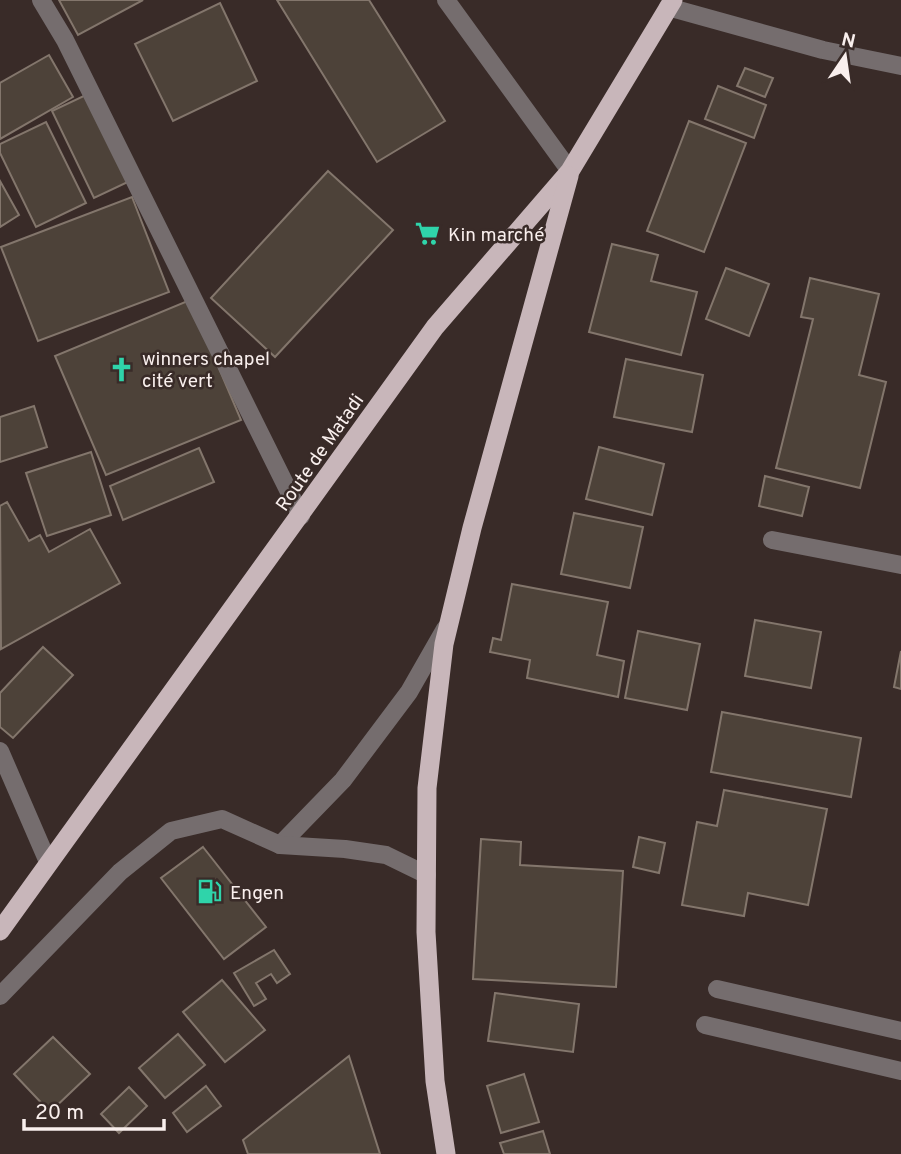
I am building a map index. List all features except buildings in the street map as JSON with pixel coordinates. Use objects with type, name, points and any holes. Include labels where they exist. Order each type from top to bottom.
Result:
[{"type":"highway","name":"Route de Matadi","points":[[0,931],[435,327],[570,171],[671,3]]},
{"type":"highway","points":[[446,1154],[435,1081],[426,932],[427,788],[447,627],[570,171]]},
{"type":"street","points":[[41,0],[65,40],[301,516]]},
{"type":"street","points":[[446,0],[570,171]]},
{"type":"street","points":[[671,3],[823,50],[901,66]]},
{"type":"street","points":[[772,540],[901,565]]},
{"type":"street","points":[[280,845],[342,780],[409,692],[447,627]]},
{"type":"street","points":[[0,751],[48,862]]},
{"type":"street","points":[[0,996],[120,872],[171,831],[222,819],[280,845],[345,849],[386,855],[427,875]]},
{"type":"street","points":[[717,989],[901,1031]]},
{"type":"street","points":[[705,1025],[901,1071]]},
{"type":"place","name":"Kin marché","points":[[428,234]]},
{"type":"place","name":"winners chapel cité vert","points":[[122,369]]},
{"type":"place","name":"Engen","points":[[210,892]]}]
